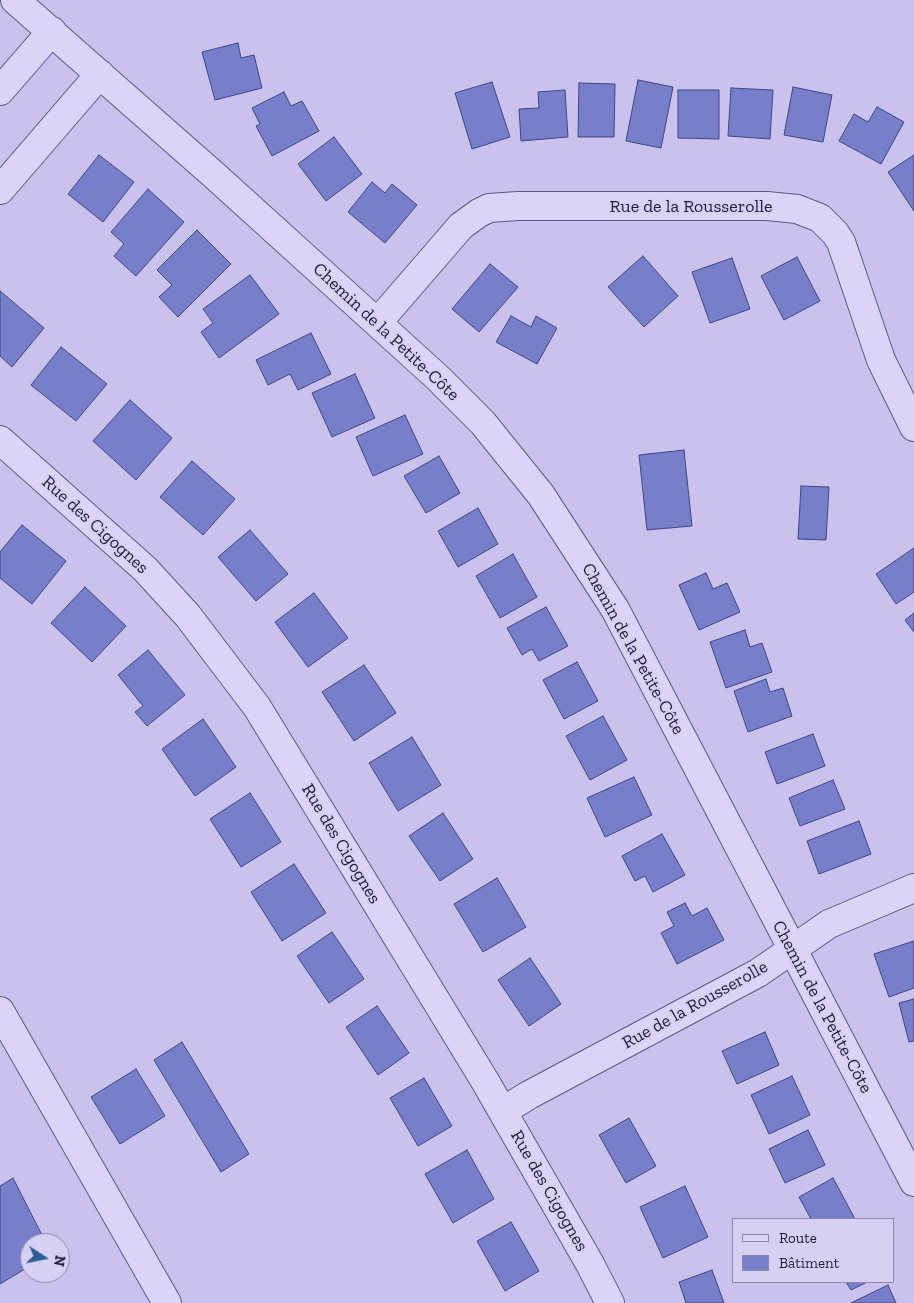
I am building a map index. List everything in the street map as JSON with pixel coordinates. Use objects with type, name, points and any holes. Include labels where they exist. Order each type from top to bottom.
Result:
[{"type":"street","name":"Chemin de la Petite-Côte","points":[[15,0],[378,322],[483,422],[541,495],[615,609],[914,1182]]},
{"type":"street","points":[[0,92],[52,31]]},
{"type":"street","points":[[0,190],[100,74]]},
{"type":"street","name":"Rue de la Rousserolle","points":[[378,322],[461,226],[489,208],[518,206],[767,206],[797,209],[820,218],[841,242],[881,360],[914,426]]},
{"type":"street","name":"Rue des Cigognes","points":[[0,440],[145,569],[188,616],[241,684],[289,757],[503,1111],[590,1264],[610,1303]]},
{"type":"street","name":"Rue de la Rousserolle","points":[[503,1111],[529,1095],[758,973],[829,924],[914,888]]},
{"type":"street","points":[[0,1011],[9,1049],[167,1303]]},
{"type":"building","points":[[238,43],[241,58],[254,55],[262,88],[215,100],[202,52]]},
{"type":"building","points":[[638,80],[673,87],[661,148],[626,141]]},
{"type":"building","points":[[492,82],[510,137],[472,149],[455,93]]},
{"type":"building","points":[[579,83],[615,84],[614,137],[578,137]]},
{"type":"building","points":[[793,87],[832,95],[823,142],[784,135]]},
{"type":"building","points":[[731,88],[773,90],[770,139],[728,136]]},
{"type":"building","points":[[565,90],[568,137],[521,141],[519,109],[539,108],[538,92]]},
{"type":"building","points":[[678,90],[719,90],[719,139],[678,138]]},
{"type":"building","points":[[284,92],[291,106],[302,101],[319,131],[272,156],[256,126],[260,124],[252,108]]},
{"type":"building","points":[[877,107],[904,122],[881,164],[839,141],[854,114],[868,122]]},
{"type":"building","points":[[334,137],[362,174],[326,201],[298,164]]},
{"type":"building","points":[[99,155],[134,182],[103,222],[68,194]]},
{"type":"building","points":[[914,155],[914,211],[888,172]]},
{"type":"building","points":[[372,182],[385,193],[392,184],[417,205],[385,243],[348,212]]},
{"type":"building","points":[[148,189],[184,222],[136,276],[114,256],[124,244],[111,232]]},
{"type":"building","points":[[197,230],[231,264],[178,317],[159,297],[172,285],[157,270]]},
{"type":"building","points":[[643,256],[678,296],[644,327],[608,287]]},
{"type":"building","points":[[797,257],[820,301],[784,320],[761,276]]},
{"type":"building","points":[[732,258],[750,309],[710,323],[692,272]]},
{"type":"building","points":[[490,264],[518,287],[479,332],[452,309]]},
{"type":"building","points":[[250,275],[279,314],[219,358],[201,332],[213,323],[203,309]]},
{"type":"building","points":[[0,291],[44,328],[12,367],[0,356]]},
{"type":"building","points":[[511,316],[531,327],[536,316],[557,328],[537,364],[496,342]]},
{"type":"building","points":[[311,333],[331,374],[298,390],[290,374],[268,385],[256,360]]},
{"type":"building","points":[[61,347],[107,384],[76,421],[31,385]]},
{"type":"building","points":[[355,374],[375,418],[332,437],[312,393]]},
{"type":"building","points":[[130,400],[172,438],[136,480],[93,441]]},
{"type":"building","points":[[405,415],[423,454],[373,476],[356,437]]},
{"type":"building","points":[[684,450],[692,526],[647,530],[639,455]]},
{"type":"building","points":[[439,456],[460,493],[426,513],[404,476]]},
{"type":"building","points":[[192,461],[235,499],[203,535],[160,497]]},
{"type":"building","points":[[801,486],[829,487],[826,540],[798,539]]},
{"type":"building","points":[[478,508],[498,544],[458,567],[438,531]]},
{"type":"building","points":[[22,525],[66,561],[32,604],[0,578],[0,552]]},
{"type":"building","points":[[250,530],[288,574],[256,601],[218,557]]},
{"type":"building","points":[[914,548],[914,592],[896,604],[876,574]]},
{"type":"building","points":[[513,554],[537,597],[500,618],[476,576]]},
{"type":"building","points":[[706,573],[713,589],[727,583],[740,612],[699,630],[679,585]]},
{"type":"building","points":[[85,587],[126,626],[92,662],[51,623]]},
{"type":"building","points":[[314,593],[348,638],[308,667],[275,622]]},
{"type":"building","points":[[546,607],[568,646],[539,661],[532,649],[522,655],[507,628]]},
{"type":"building","points":[[914,613],[914,632],[905,620]]},
{"type":"building","points":[[745,630],[750,647],[762,643],[772,672],[726,688],[710,642]]},
{"type":"building","points":[[148,650],[185,695],[147,726],[135,712],[143,706],[118,675]]},
{"type":"building","points":[[577,662],[598,701],[564,719],[543,680]]},
{"type":"building","points":[[364,665],[396,713],[354,741],[322,692]]},
{"type":"building","points":[[766,679],[770,692],[783,688],[792,716],[748,732],[734,691]]},
{"type":"building","points":[[603,716],[627,760],[590,780],[566,736]]},
{"type":"building","points":[[203,719],[236,767],[195,796],[162,749]]},
{"type":"building","points":[[813,734],[825,766],[777,784],[765,752]]},
{"type":"building","points":[[412,737],[441,785],[398,811],[369,763]]},
{"type":"building","points":[[634,777],[652,815],[605,837],[587,798]]},
{"type":"building","points":[[833,780],[845,809],[800,826],[789,798]]},
{"type":"building","points":[[250,793],[281,842],[241,867],[210,819]]},
{"type":"building","points":[[443,813],[473,859],[440,881],[409,836]]},
{"type":"building","points":[[859,821],[871,854],[819,874],[807,841]]},
{"type":"building","points":[[662,834],[685,875],[653,892],[645,876],[635,881],[622,856]]},
{"type":"building","points":[[294,864],[326,913],[282,941],[251,892]]},
{"type":"building","points":[[497,878],[526,927],[483,952],[454,904]]},
{"type":"building","points":[[685,903],[692,916],[707,908],[724,940],[677,964],[661,933],[674,926],[667,912]]},
{"type":"building","points":[[332,932],[364,979],[329,1003],[297,956]]},
{"type":"building","points":[[914,941],[914,988],[889,997],[874,954]]},
{"type":"building","points":[[530,958],[561,1004],[529,1026],[498,980]]},
{"type":"building","points":[[914,999],[914,1041],[909,1042],[899,1003]]},
{"type":"building","points":[[377,1006],[409,1053],[378,1075],[346,1027]]},
{"type":"building","points":[[765,1032],[779,1065],[737,1084],[722,1051]]},
{"type":"building","points":[[182,1042],[249,1154],[221,1172],[154,1060]]},
{"type":"building","points":[[136,1069],[165,1116],[120,1144],[91,1097]]},
{"type":"building","points":[[792,1076],[810,1115],[769,1134],[751,1095]]},
{"type":"building","points":[[424,1078],[452,1126],[418,1146],[390,1098]]},
{"type":"building","points":[[629,1118],[656,1166],[626,1183],[599,1135]]},
{"type":"building","points":[[808,1130],[825,1165],[785,1183],[769,1149]]},
{"type":"building","points":[[467,1150],[494,1199],[453,1223],[425,1174]]},
{"type":"building","points":[[13,1178],[41,1233],[20,1233],[20,1272],[0,1284],[0,1186]]},
{"type":"building","points":[[833,1178],[854,1218],[810,1218],[799,1197]]},
{"type":"building","points":[[685,1186],[708,1237],[663,1258],[640,1207]]},
{"type":"building","points":[[511,1222],[539,1271],[505,1291],[477,1241]]},
{"type":"building","points":[[712,1270],[724,1303],[686,1303],[679,1282]]},
{"type":"building","points":[[847,1283],[865,1283],[851,1290]]},
{"type":"building","points":[[888,1285],[896,1303],[851,1303]]}]
